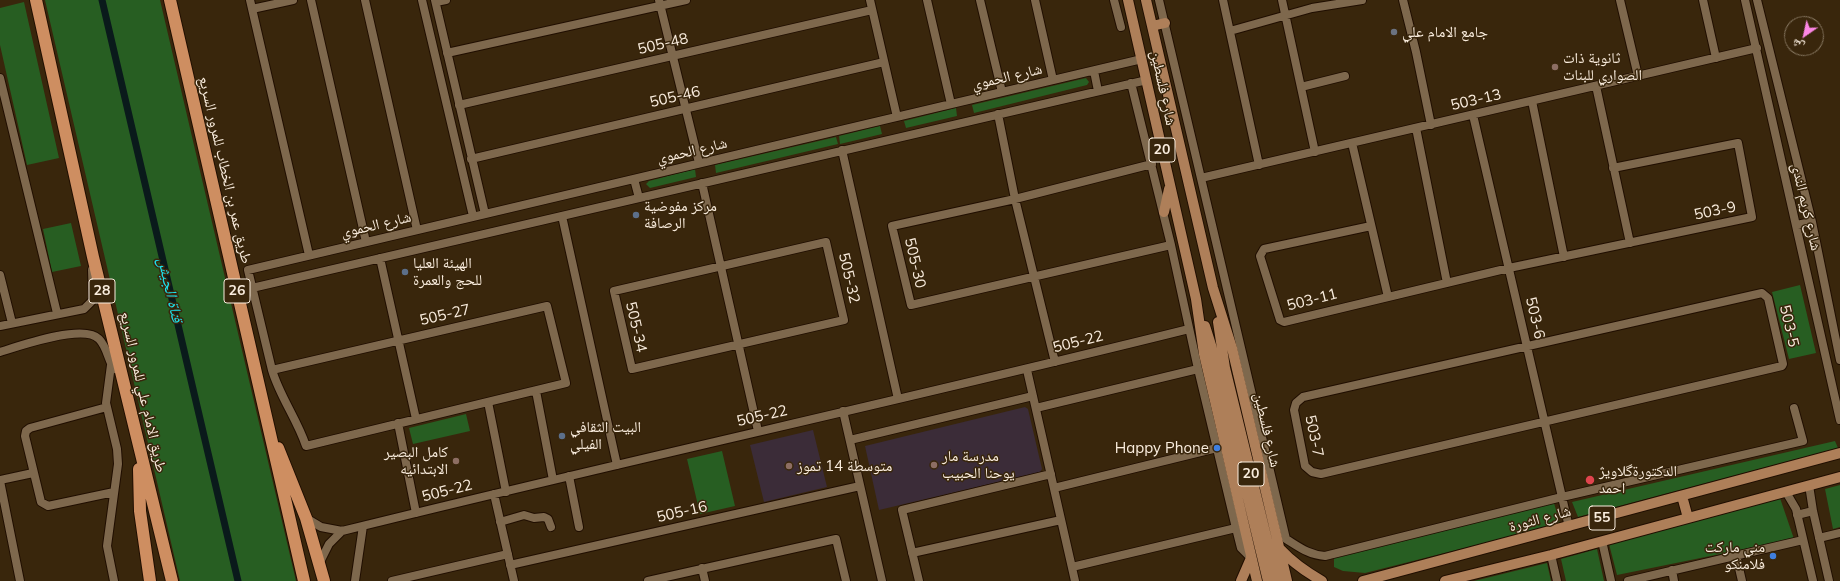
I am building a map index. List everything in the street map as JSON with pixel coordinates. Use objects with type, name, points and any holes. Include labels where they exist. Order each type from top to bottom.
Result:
[{"type":"highway","name":"طريق الامام علي للمرور السريع","points":[[36,0],[93,257],[172,581]]},
{"type":"highway","name":"طريق عمر بن الخطاب للمرور السريع","points":[[170,0],[304,581]]},
{"type":"highway","points":[[268,427],[288,468],[306,518],[324,581]]},
{"type":"highway","points":[[138,442],[140,511],[150,581]]},
{"type":"main road","points":[[1118,0],[1129,3]]},
{"type":"main road","name":"شارع فلسطين","points":[[1146,0],[1213,288],[1232,348],[1287,581]]},
{"type":"main road","name":"شارع فلسطين","points":[[1129,3],[1196,300],[1204,354],[1257,581]]},
{"type":"main road","points":[[1152,26],[1164,23]]},
{"type":"main road","points":[[1164,212],[1170,187]]},
{"type":"main road","name":"شارع فلسطين","points":[[1213,288],[1221,369],[1268,581]]},
{"type":"main road","name":"شارع فلسطين","points":[[1196,300],[1211,345],[1221,369],[1277,581]]},
{"type":"main road","name":"شارع الثورة","points":[[1363,581],[1569,527],[1840,453]]},
{"type":"main road","name":"55","points":[[1445,581],[1602,542],[1840,477]]},
{"type":"main road","points":[[1682,496],[1688,518]]},
{"type":"main road","points":[[1279,548],[1291,561],[1306,573],[1322,581]]},
{"type":"main road","points":[[1241,581],[1251,558]]},
{"type":"street","points":[[250,0],[309,255]]},
{"type":"street","points":[[252,9],[293,0]]},
{"type":"street","points":[[311,0],[366,242]]},
{"type":"street","points":[[365,0],[417,230]]},
{"type":"street","points":[[422,0],[473,216]]},
{"type":"street","points":[[446,0],[436,1],[485,214]]},
{"type":"street","points":[[447,53],[660,3],[686,0]]},
{"type":"street","points":[[870,0],[898,117]]},
{"type":"street","points":[[927,0],[951,104]]},
{"type":"street","points":[[980,0],[1002,92]]},
{"type":"street","points":[[1035,0],[1053,80]]},
{"type":"street","points":[[1114,0],[1121,28]]},
{"type":"street","points":[[1159,0],[1286,539],[1314,555],[1325,556],[1562,497],[1803,441],[1794,408]]},
{"type":"street","points":[[1223,0],[1259,165]]},
{"type":"street","points":[[1282,0],[1315,152]]},
{"type":"street","points":[[1230,31],[1319,6],[1362,0]]},
{"type":"street","points":[[1402,0],[1416,52],[1431,125]]},
{"type":"street","points":[[1620,0],[1638,76]]},
{"type":"street","points":[[1703,0],[1716,58]]},
{"type":"street","name":"شارع كريم الندى","points":[[1745,0],[1840,420]]},
{"type":"street","name":"شارع كريم الندى","points":[[1758,0],[1812,222],[1840,360]]},
{"type":"street","points":[[660,3],[699,163]]},
{"type":"street","name":"505-48","points":[[459,105],[872,10]]},
{"type":"street","name":"503-13","points":[[1201,178],[1756,48]]},
{"type":"street","name":"شارع الحموي","points":[[252,288],[248,270],[1142,59]]},
{"type":"street","name":"505-46","points":[[472,159],[884,62]]},
{"type":"street","points":[[1094,71],[1098,91]]},
{"type":"street","points":[[1301,87],[1345,76]]},
{"type":"street","points":[[0,78],[58,313]]},
{"type":"street","points":[[553,480],[536,391],[306,446],[299,427],[279,391],[272,370],[252,288],[1147,80]]},
{"type":"street","points":[[1131,83],[1164,212],[1198,369],[1241,548],[1251,558]]},
{"type":"street","points":[[1596,86],[1630,243]]},
{"type":"street","points":[[1532,101],[1564,257]]},
{"type":"street","points":[[998,114],[1015,199],[1055,362]]},
{"type":"street","name":"503-6","points":[[1473,115],[1569,527]]},
{"type":"street","points":[[1416,128],[1447,283]]},
{"type":"street","points":[[1352,143],[1388,297]]},
{"type":"street","name":"503-9","points":[[1509,268],[1752,217],[1738,143],[1613,168]]},
{"type":"street","points":[[842,150],[898,399]]},
{"type":"street","points":[[1015,199],[1152,164]]},
{"type":"street","points":[[634,179],[639,198]]},
{"type":"street","points":[[702,183],[758,431]]},
{"type":"street","name":"505-30","points":[[1015,199],[892,226],[911,305],[1034,276]]},
{"type":"street","points":[[562,216],[618,465]]},
{"type":"street","points":[[1796,225],[1812,222]]},
{"type":"street","name":"503-11","points":[[1371,226],[1264,249],[1260,256],[1278,318],[1284,322],[1509,268]]},
{"type":"street","name":"505-32","points":[[720,265],[826,242],[844,320],[739,345]]},
{"type":"street","points":[[1034,276],[1171,244]]},
{"type":"street","points":[[0,326],[58,313],[84,309],[90,305],[93,300],[94,291],[93,257]]},
{"type":"street","points":[[380,258],[416,419]]},
{"type":"street","name":"505-34","points":[[720,265],[614,291],[632,369],[739,345]]},
{"type":"street","points":[[0,275],[12,323]]},
{"type":"street","name":"503-5","points":[[1527,346],[1762,293],[1768,298],[1784,364],[1782,366],[1544,420]]},
{"type":"street","name":"505-27","points":[[272,370],[547,306],[566,384],[536,391]]},
{"type":"street","name":"505-22","points":[[319,564],[329,544],[342,532],[363,526],[843,411],[1027,370],[1189,329]]},
{"type":"street","points":[[0,352],[42,339],[89,333],[98,338],[104,346],[111,366],[124,384]]},
{"type":"street","name":"503-7","points":[[1527,346],[1303,397],[1296,403],[1294,410],[1305,466],[1312,472],[1322,474],[1544,420]]},
{"type":"street","points":[[111,366],[106,393],[107,407],[118,456],[107,546],[111,580]]},
{"type":"street","points":[[1036,408],[1198,369]]},
{"type":"street","points":[[1027,370],[1075,581]]},
{"type":"street","points":[[850,440],[1033,396]]},
{"type":"street","points":[[488,402],[506,492]]},
{"type":"street","points":[[107,407],[30,428],[26,431],[25,436],[33,473],[41,502],[44,505],[48,506],[114,492]]},
{"type":"street","points":[[843,411],[882,581]]},
{"type":"street","points":[[398,423],[416,513]]},
{"type":"street","points":[[1054,488],[1217,448]]},
{"type":"street","points":[[20,581],[0,481],[33,473]]},
{"type":"street","points":[[919,581],[902,510],[1050,474]]},
{"type":"street","points":[[569,476],[579,527]]},
{"type":"street","name":"505-16","points":[[510,565],[860,486]]},
{"type":"street","points":[[1809,486],[1812,511],[1829,581]]},
{"type":"street","points":[[1786,492],[1793,503],[1797,515],[1813,581]]},
{"type":"street","points":[[494,494],[514,581]]},
{"type":"street","points":[[1797,515],[1812,511]]},
{"type":"street","points":[[500,522],[524,515],[534,518],[544,517],[548,519],[551,527]]},
{"type":"street","name":"505-22","points":[[306,518],[321,527],[342,532]]},
{"type":"street","points":[[912,553],[1061,520]]},
{"type":"street","points":[[355,581],[363,526]]},
{"type":"street","points":[[1072,567],[1236,528]]},
{"type":"street","points":[[1819,538],[1840,533]]},
{"type":"street","points":[[648,581],[836,539],[846,581]]},
{"type":"street","points":[[1628,581],[1803,540]]},
{"type":"street","points":[[1602,542],[1611,581]]},
{"type":"street","points":[[392,581],[508,554]]},
{"type":"street","points":[[1551,555],[1557,581]]},
{"type":"street","points":[[1736,555],[1742,581]]},
{"type":"street","points":[[702,568],[705,581]]},
{"type":"street","points":[[1672,570],[1674,581]]},
{"type":"shaded area","name":"مدرسة مار يوحنا الحبيب","points":[[1025,407],[1028,409],[1042,469],[1040,472],[879,510],[865,446]]},
{"type":"shaded area","name":"متوسطة 14 تموز","points":[[813,430],[827,487],[764,502],[750,445]]},
{"type":"green space","points":[[45,0],[160,0],[296,581],[180,581]]},
{"type":"green space","points":[[24,2],[59,158],[27,165],[0,45],[0,8]]},
{"type":"green space","points":[[1086,78],[1089,82],[1087,85],[974,113],[972,105]]},
{"type":"green space","points":[[956,108],[957,116],[906,128],[904,121]]},
{"type":"green space","points":[[880,126],[882,134],[840,144],[839,136]]},
{"type":"green space","points":[[836,137],[838,144],[716,173],[715,165]]},
{"type":"green space","points":[[695,169],[696,177],[650,188],[646,184],[649,181]]},
{"type":"green space","points":[[71,223],[81,266],[52,272],[43,229]]},
{"type":"green space","points":[[1800,285],[1816,353],[1789,359],[1772,292]]},
{"type":"green space","points":[[466,414],[470,431],[413,444],[409,428]]},
{"type":"green space","points":[[1835,441],[1838,448],[1578,517],[1572,502]]},
{"type":"green space","points":[[722,451],[735,506],[700,514],[687,459]]},
{"type":"green space","points":[[1840,485],[1840,527],[1833,529],[1825,489]]},
{"type":"green space","points":[[1780,498],[1794,539],[1617,575],[1609,544]]},
{"type":"green space","points":[[1554,503],[1560,524],[1365,573],[1343,571],[1334,567],[1334,557]]},
{"type":"green space","points":[[1597,549],[1604,581],[1566,581],[1561,559]]},
{"type":"green space","points":[[1547,563],[1551,581],[1474,581]]},
{"type":"waterway","name":"قناة الجيش","points":[[102,0],[238,581]]},
{"type":"place","name":"جامع الامام علي","points":[[1394,32]]},
{"type":"place","name":"ثانوية ذات الصواري للبنات","points":[[1555,67]]},
{"type":"place","name":"مركز مفوضية الرصافة","points":[[636,215]]},
{"type":"place","name":"الهيئة العليا للحج والعمرة","points":[[405,272]]},
{"type":"place","name":"البيت الثقافي الفيلي","points":[[562,436]]},
{"type":"place","name":"Happy Phone","points":[[1217,448]]},
{"type":"place","name":"كامل البصير الابتدائيه","points":[[456,461]]},
{"type":"place","name":"مدرسة مار يوحنا الحبيب","points":[[934,465]]},
{"type":"place","name":"متوسطة 14 تموز","points":[[789,466]]},
{"type":"place","name":"الدكتورةگلاويژ احمد","points":[[1590,480]]},
{"type":"place","name":"مني ماركت فلامنكو","points":[[1773,556]]}]
